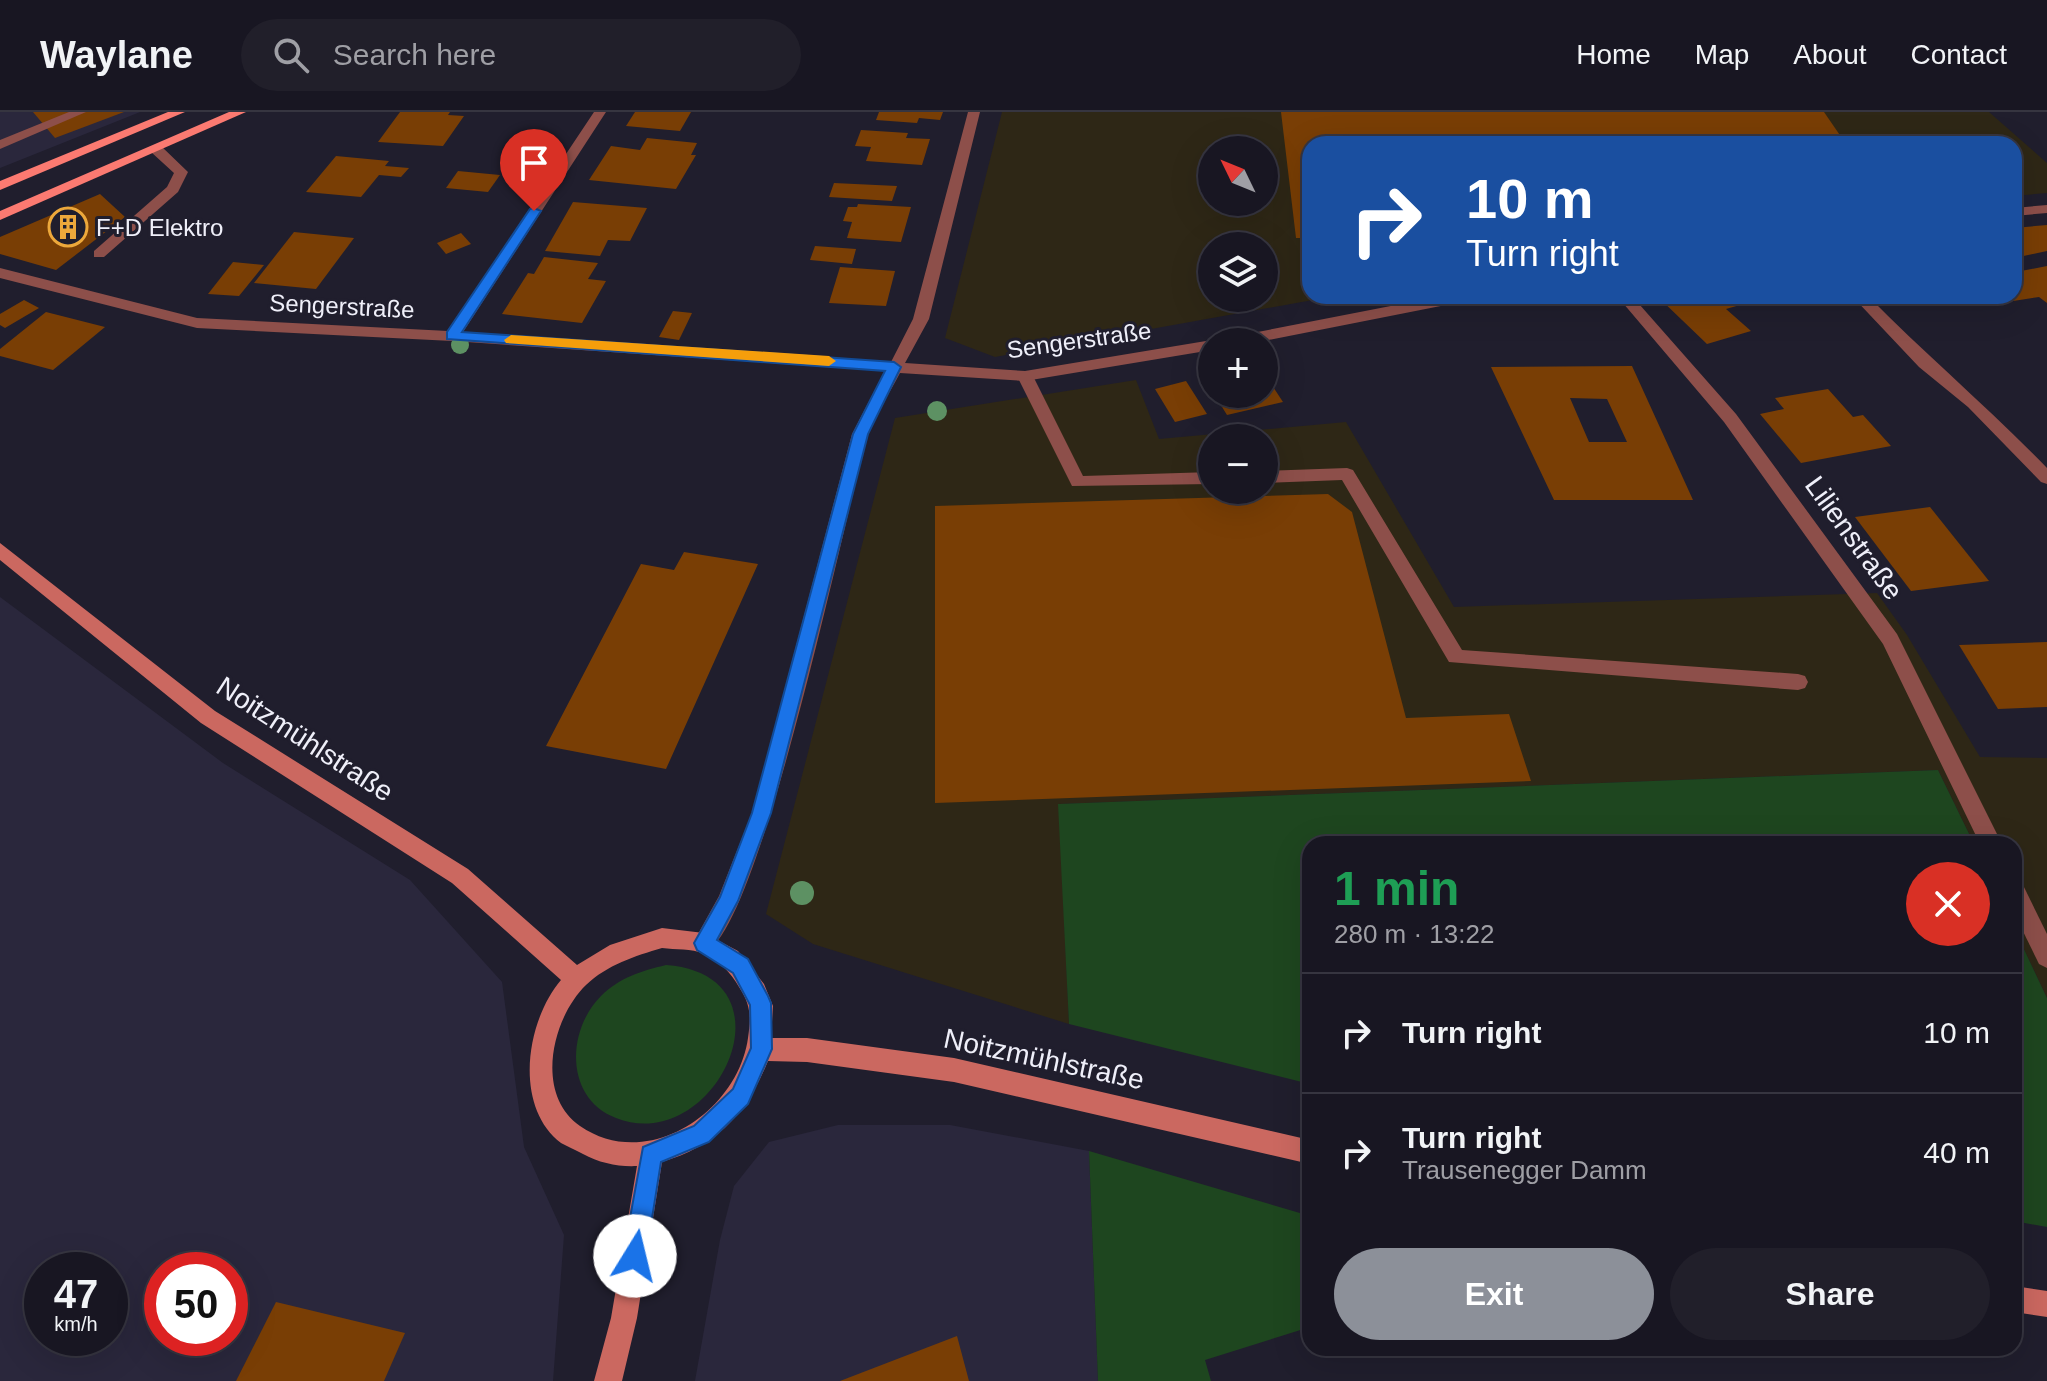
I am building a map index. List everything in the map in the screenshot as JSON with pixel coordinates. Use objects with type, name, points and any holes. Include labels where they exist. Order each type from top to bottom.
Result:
[{"type":"main road","points":[[0,186],[179,112]]},
{"type":"main road","points":[[0,216],[240,112]]},
{"type":"main road","name":"Noitzmühlstraße","points":[[0,550],[208,717],[460,876],[577,979]]},
{"type":"main road","points":[[662,938],[704,943],[740,966],[761,1003],[762,1049],[741,1096],[702,1135],[651,1154],[605,1153],[568,1133],[545,1098],[539,1057],[551,1015],[577,979],[617,950],[662,938]]},
{"type":"main road","name":"Noitzmühlstraße","points":[[762,1049],[807,1050],[954,1070],[1302,1150]]},
{"type":"main road","points":[[608,1381],[624,1318],[651,1154]]},
{"type":"main road","points":[[2022,1300],[2047,1304]]},
{"type":"street","points":[[0,145],[80,112]]},
{"type":"street","points":[[452,336],[600,112]]},
{"type":"street","points":[[704,943],[728,901],[762,813],[860,434],[921,319],[974,112]]},
{"type":"street","points":[[99,254],[173,189],[181,172],[156,149]]},
{"type":"street","points":[[2022,211],[2047,209]]},
{"type":"street","name":"Sengerstraße","points":[[0,273],[197,323],[452,336],[1025,376],[1198,347]]},
{"type":"street","points":[[1278,333],[1425,304]]},
{"type":"street","name":"Lilienstraße","points":[[1631,304],[1730,418],[1890,639],[1987,836]]},
{"type":"street","points":[[1867,304],[1925,363],[1974,403],[2047,478]]},
{"type":"street","points":[[1025,376],[1078,482],[1198,478]]},
{"type":"street","points":[[1278,476],[1347,474],[1456,657],[1798,682]]},
{"type":"street","points":[[2022,906],[2047,957]]},
{"type":"shaded area","points":[[0,112],[140,112],[0,168]]},
{"type":"shaded area","points":[[1002,112],[1989,112],[2016,136],[1302,136],[1302,302],[1278,306],[1278,232],[1198,232],[1198,312],[1246,312],[995,357],[945,338]]},
{"type":"shaded area","points":[[2022,141],[2047,163],[2047,193],[2022,195]]},
{"type":"shaded area","points":[[1136,380],[1159,439],[1198,435],[1198,504],[1278,504],[1278,428],[1346,422],[1454,607],[1877,593],[1907,635],[1980,757],[2047,758],[2047,998],[2022,945],[2022,836],[1970,836],[1938,770],[1059,804],[1069,1024],[813,944],[766,914],[895,418]]},
{"type":"shaded area","points":[[0,597],[223,763],[410,880],[502,982],[524,1147],[564,1235],[553,1381],[0,1381]]},
{"type":"shaded area","points":[[838,1125],[950,1125],[1089,1151],[1098,1381],[695,1381],[720,1240],[734,1186],[769,1142]]},
{"type":"green space","points":[[1938,770],[1970,836],[1302,836],[1302,1082],[1069,1024],[1058,804]]},
{"type":"green space","points":[[2022,945],[2047,998],[2047,1227],[2022,1222]]},
{"type":"green space","points":[[666,965],[706,976],[729,999],[735,1028],[729,1060],[711,1089],[685,1112],[652,1123],[616,1118],[599,1109],[587,1096],[580,1080],[576,1063],[581,1027],[601,996],[615,984]]},
{"type":"green space","points":[[1089,1151],[1302,1214],[1302,1330],[1205,1360],[1211,1381],[1098,1381]]},
{"type":"building","points":[[33,112],[124,112],[55,138]]},
{"type":"building","points":[[400,112],[450,112],[448,115],[464,116],[443,146],[378,142]]},
{"type":"building","points":[[635,112],[691,112],[680,131],[626,126]]},
{"type":"building","points":[[879,112],[943,112],[940,120],[919,118],[917,123],[876,120]]},
{"type":"building","points":[[1281,112],[1824,112],[1840,136],[1302,136],[1302,238],[1296,238]]},
{"type":"building","points":[[861,130],[908,133],[906,138],[930,139],[922,165],[866,161],[871,147],[855,146]]},
{"type":"building","points":[[647,138],[697,143],[691,155],[696,155],[676,189],[589,180],[611,146],[640,150]]},
{"type":"building","points":[[336,156],[389,161],[385,166],[409,168],[401,177],[379,175],[361,197],[306,192]]},
{"type":"building","points":[[458,171],[500,175],[488,192],[446,188]]},
{"type":"building","points":[[834,183],[897,186],[892,201],[829,197]]},
{"type":"building","name":"F+D Elektro","points":[[100,194],[125,217],[56,270],[0,254],[0,237]]},
{"type":"building","points":[[573,202],[647,208],[630,241],[608,240],[600,256],[545,251]]},
{"type":"building","points":[[858,204],[911,207],[901,242],[847,238],[852,222],[843,221],[848,207],[857,207]]},
{"type":"building","points":[[2047,225],[2047,251],[2022,256],[2022,227]]},
{"type":"building","points":[[294,232],[354,238],[316,289],[254,283]]},
{"type":"building","points":[[461,233],[471,244],[446,254],[437,243]]},
{"type":"building","points":[[815,246],[856,249],[852,264],[810,260]]},
{"type":"building","points":[[544,257],[598,263],[588,279],[606,281],[582,323],[502,314],[528,273],[534,274]]},
{"type":"building","points":[[233,262],[264,265],[239,296],[208,294]]},
{"type":"building","points":[[2047,266],[2047,303],[2039,297],[2022,300],[2022,271]]},
{"type":"building","points":[[840,267],[895,271],[886,306],[829,303]]},
{"type":"building","points":[[24,300],[39,308],[5,328],[0,325],[0,314]]},
{"type":"building","points":[[1665,304],[1744,304],[1726,309],[1751,331],[1707,344]]},
{"type":"building","points":[[673,311],[692,313],[679,340],[659,337]]},
{"type":"building","points":[[46,312],[105,327],[53,370],[0,356],[0,349]]},
{"type":"building","points":[[1632,366],[1693,500],[1554,500],[1491,367]],"holes":[[[1570,398],[1607,399],[1627,442],[1589,442]]]},
{"type":"building","points":[[1186,381],[1198,400],[1198,408],[1203,408],[1207,414],[1175,422],[1155,389]]},
{"type":"building","points":[[1828,389],[1853,417],[1863,415],[1891,446],[1801,463],[1760,414],[1784,409],[1775,398]]},
{"type":"building","points":[[1223,408],[1257,408],[1227,415]]},
{"type":"building","points":[[1328,494],[1352,512],[1406,718],[1509,714],[1531,781],[935,803],[935,506],[1198,498],[1198,504],[1278,504],[1278,496]]},
{"type":"building","points":[[1930,507],[1989,581],[1911,591],[1855,517]]},
{"type":"building","points":[[684,552],[758,564],[666,769],[546,746],[641,564],[674,570]]},
{"type":"building","points":[[2047,642],[2047,707],[1998,709],[1959,645]]},
{"type":"building","points":[[276,1302],[405,1333],[384,1381],[236,1381]]},
{"type":"building","points":[[957,1336],[969,1381],[840,1381]]},
{"type":"slow traffic","points":[[511,340],[829,361]]},
{"type":"place","name":"F+D Elektro","points":[[68,227]]},
{"type":"route","points":[[534,211],[452,336],[894,367],[860,434],[762,813],[728,901],[704,943],[740,966],[761,1003],[762,1049],[741,1096],[702,1135],[651,1154],[635,1256]]}]
